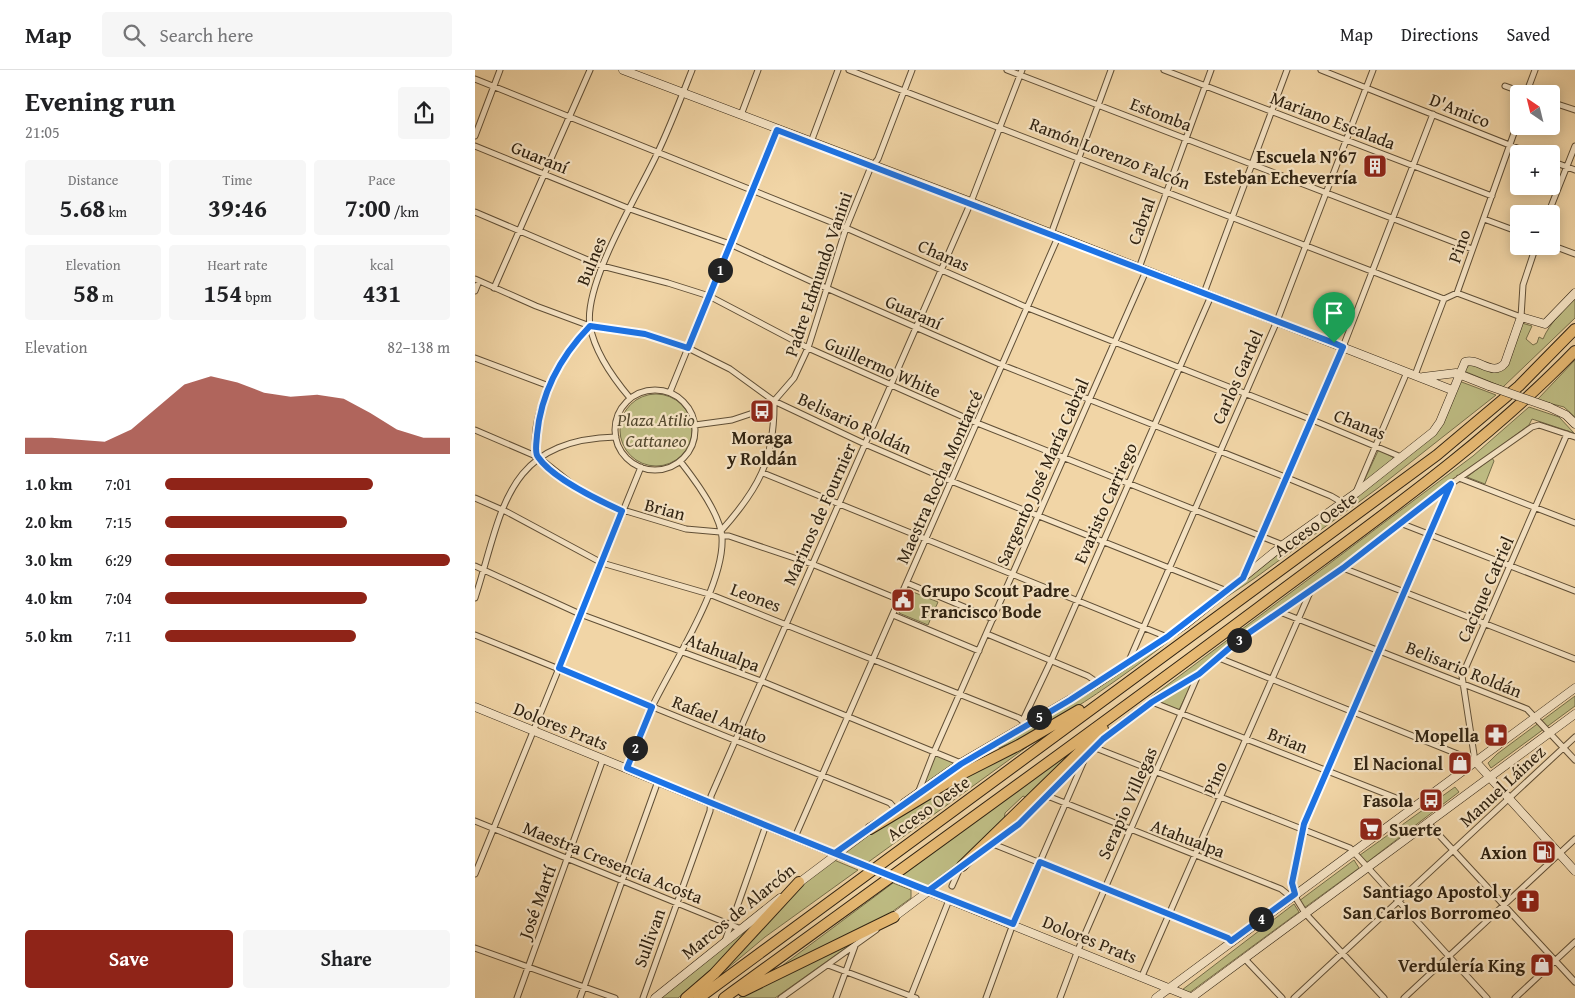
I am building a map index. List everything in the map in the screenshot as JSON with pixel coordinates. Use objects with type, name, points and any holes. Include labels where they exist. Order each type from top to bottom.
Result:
[{"type":"highway","name":"Acceso Oeste","points":[[699,998],[1458,439],[1519,386],[1575,329]]},
{"type":"highway","name":"Acceso Oeste","points":[[724,998],[1127,705],[1460,456],[1516,409],[1575,351]]},
{"type":"highway","points":[[870,829],[960,775],[1019,745],[1115,690]]},
{"type":"highway","points":[[961,867],[1127,705]]},
{"type":"highway","points":[[686,998],[714,974],[799,882]]},
{"type":"highway","points":[[731,998],[776,973],[895,917]]},
{"type":"street","points":[[475,136],[500,70]]},
{"type":"street","points":[[494,288],[590,70]]},
{"type":"street","points":[[623,70],[971,202],[1452,390]]},
{"type":"street","name":"Bulnes","points":[[590,326],[592,292],[602,266],[658,152],[692,70]]},
{"type":"street","points":[[741,115],[758,70]]},
{"type":"street","points":[[811,142],[838,70]]},
{"type":"street","name":"Ramón Lorenzo Falcón","points":[[849,70],[1444,299]]},
{"type":"street","name":"Padre Edmundo Vanini","points":[[695,425],[747,416],[774,401],[794,378],[808,348],[846,228],[912,70]]},
{"type":"street","name":"Estomba","points":[[1007,70],[1021,72],[1099,105],[1472,249]]},
{"type":"street","name":"Maestra Rocha Montarcé","points":[[795,837],[1028,308],[1055,235],[1078,158],[1111,70]]},
{"type":"street","name":"Mariano Escalada","points":[[1164,70],[1492,196]]},
{"type":"street","name":"Cabral","points":[[1142,270],[1167,191],[1211,70]]},
{"type":"street","name":"Evaristo Carriego","points":[[1024,722],[1181,367],[1287,70]]},
{"type":"street","name":"D'Amico","points":[[1321,70],[1510,146]]},
{"type":"street","name":"Carlos Gardel","points":[[1128,663],[1277,321],[1373,70]]},
{"type":"street","points":[[1529,85],[1535,70]]},
{"type":"street","name":"Marinos de Fournier","points":[[711,802],[711,796],[971,202],[1021,72]]},
{"type":"street","name":"Chanas","points":[[475,79],[846,228],[1028,308],[1181,367],[1376,445],[1401,457]]},
{"type":"street","points":[[1505,86],[1510,88]]},
{"type":"street","points":[[1560,105],[1575,110]]},
{"type":"street","points":[[1243,578],[1259,535],[1343,347],[1433,114]]},
{"type":"street","points":[[670,392],[777,130]]},
{"type":"street","name":"Guaraní","points":[[475,146],[630,209],[730,244],[1003,365],[1285,477],[1343,503]]},
{"type":"street","points":[[1551,205],[1565,166],[1575,146]]},
{"type":"street","name":"Pino","points":[[1457,293],[1510,149]]},
{"type":"street","points":[[1560,164],[1575,170]]},
{"type":"street","name":"Guillermo White","points":[[475,212],[602,266],[709,296],[808,348],[891,386],[977,423],[1283,544]]},
{"type":"street","points":[[1484,219],[1510,229]]},
{"type":"street","points":[[1560,248],[1575,254]]},
{"type":"street","points":[[1458,374],[1462,365],[1467,361],[1493,369],[1500,368],[1505,363],[1521,317],[1523,286],[1533,255]]},
{"type":"street","name":"Sargento José María Cabral","points":[[918,794],[934,752],[1115,342],[1142,270]]},
{"type":"street","points":[[475,291],[477,280]]},
{"type":"street","name":"Belisario Roldán","points":[[477,280],[590,326],[645,334],[688,348],[730,369],[774,401],[865,444],[951,481],[1227,591]]},
{"type":"street","points":[[1356,493],[1376,445],[1414,374],[1444,299],[1457,293],[1545,324],[1575,293]]},
{"type":"street","points":[[538,457],[536,449],[539,422],[549,386],[563,360],[590,326]]},
{"type":"street","points":[[590,326],[601,358],[630,398]]},
{"type":"street","points":[[475,358],[549,386]]},
{"type":"street","points":[[1414,374],[1458,374],[1549,407],[1566,415],[1575,424]]},
{"type":"street","name":"Marcos de Alarcón","points":[[655,998],[835,853],[1024,722],[1098,683],[1167,637],[1227,591],[1283,544],[1356,493],[1435,430],[1458,374]]},
{"type":"street","points":[[649,390],[670,392],[687,405],[695,425],[695,439],[689,452],[680,461],[661,469],[641,467],[624,456],[615,436],[618,416],[630,398],[649,390]]},
{"type":"street","points":[[721,534],[747,501],[763,473],[769,455],[774,401]]},
{"type":"street","points":[[781,998],[895,917],[1019,824],[1093,747],[1152,702],[1199,674],[1279,612],[1343,568],[1451,484],[1532,426],[1541,425],[1575,437]]},
{"type":"street","name":"Brian","points":[[475,430],[538,457],[577,488],[622,511],[686,529],[721,534],[741,540],[812,564],[899,600]]},
{"type":"street","name":"Cacique Catriel","points":[[1461,682],[1567,434]]},
{"type":"street","points":[[475,598],[502,509],[517,479],[538,457],[573,442],[615,436]]},
{"type":"street","points":[[627,768],[652,707],[709,594],[717,573],[721,534],[705,495],[680,461]]},
{"type":"street","points":[[475,874],[641,467]]},
{"type":"street","points":[[763,473],[1167,637]]},
{"type":"street","points":[[1459,478],[1575,523]]},
{"type":"street","points":[[1384,998],[1305,913],[1293,895],[1292,883],[1303,829],[1451,484]]},
{"type":"street","name":"Leones","points":[[475,498],[502,509],[602,563],[709,594],[960,693],[1024,722]]},
{"type":"street","points":[[1400,523],[1575,591]]},
{"type":"street","name":"Atahualpa","points":[[475,566],[580,614],[761,681],[961,764]]},
{"type":"street","points":[[1343,568],[1575,659]]},
{"type":"street","points":[[907,583],[993,618]]},
{"type":"street","name":"Pino","points":[[1142,976],[1312,590]]},
{"type":"street","name":"Belisario Roldán","points":[[1279,612],[1299,618],[1527,709],[1575,760]]},
{"type":"street","points":[[893,615],[979,650]]},
{"type":"street","name":"Rafael Amato","points":[[475,634],[822,774],[890,803],[896,810]]},
{"type":"street","points":[[987,634],[1088,676],[1098,683]]},
{"type":"street","points":[[1219,658],[1353,710],[1475,761]]},
{"type":"street","name":"Serapio Villegas","points":[[1060,998],[1104,889],[1199,674]]},
{"type":"street","points":[[1461,682],[1475,761],[1489,779],[1575,871]]},
{"type":"street","points":[[1157,998],[1353,850],[1575,688]]},
{"type":"street","name":"Brian","points":[[1152,702],[1415,805]]},
{"type":"street","name":"Dolores Prats","points":[[475,707],[949,900],[1170,987],[1192,998]]},
{"type":"street","points":[[1192,998],[1489,779],[1548,731],[1575,714]]},
{"type":"street","name":"Manuel Láinez","points":[[1294,998],[1575,737]]},
{"type":"street","points":[[1093,747],[1353,850],[1366,868],[1487,998]]},
{"type":"street","points":[[986,998],[1013,924],[1087,753]]},
{"type":"street","name":"José Martí","points":[[517,998],[603,759]]},
{"type":"street","points":[[580,998],[658,781]]},
{"type":"street","name":"Atahualpa","points":[[1045,796],[1293,895]]},
{"type":"street","name":"Sullivan","points":[[643,998],[710,811],[711,802]]},
{"type":"street","name":"Maestra Cresencia Acosta","points":[[475,820],[741,929]]},
{"type":"street","points":[[1428,823],[1575,982]]},
{"type":"street","points":[[725,941],[766,825]]},
{"type":"street","points":[[1404,998],[1575,839]]},
{"type":"street","points":[[993,844],[1170,914],[1231,941]]},
{"type":"street","points":[[952,886],[961,867]]},
{"type":"street","points":[[828,965],[912,997],[949,900]]},
{"type":"street","points":[[1515,998],[1575,942]]},
{"type":"street","points":[[836,998],[855,946]]},
{"type":"street","points":[[475,948],[615,998]]},
{"type":"street","points":[[1244,958],[1282,998]]},
{"type":"green space","points":[[1575,298],[1575,318],[1503,387],[1464,371],[1471,363],[1497,371],[1522,323],[1532,326],[1526,339],[1533,345],[1537,343],[1539,337],[1543,339],[1553,322]]},
{"type":"green space","points":[[1575,360],[1575,417],[1564,407],[1537,400]]},
{"type":"green space","points":[[1459,381],[1496,395],[1378,488],[1255,578],[1216,604],[1282,549],[1436,434]]},
{"type":"green space","name":"Plaza Atilio Cattaneo","points":[[656,394],[676,400],[686,410],[692,430],[686,450],[676,460],[656,466],[636,460],[626,450],[620,430],[626,410],[636,400]]},
{"type":"green space","points":[[1529,407],[1559,417],[1574,433],[1532,419],[1529,425],[1322,580],[1230,642],[1197,672],[1127,717],[1086,751],[1026,812],[1009,826],[1059,774],[1118,722],[1473,456]]},
{"type":"green space","points":[[1380,450],[1394,458],[1362,485],[1378,451]]},
{"type":"green space","points":[[1492,458],[1494,461],[1485,484],[1467,477]]},
{"type":"green space","points":[[908,590],[938,602],[928,625],[899,613]]},
{"type":"green space","points":[[1186,628],[1119,678],[1073,709],[1024,737],[999,748],[996,746],[1129,667]]},
{"type":"green space","points":[[1193,681],[1179,710],[1158,701]]},
{"type":"green space","points":[[1575,696],[1575,706],[1491,768],[1488,763],[1497,754]]},
{"type":"green space","points":[[1035,741],[867,863],[845,855],[859,840],[885,823],[933,796],[935,798],[940,796],[968,779],[967,777]]},
{"type":"green space","points":[[1079,746],[1027,798],[1023,796],[1005,813],[1004,820],[958,863],[927,886],[901,876]]},
{"type":"green space","points":[[936,754],[956,763],[923,785]]},
{"type":"green space","points":[[1455,787],[1459,792],[1366,863],[1360,855]]},
{"type":"green space","points":[[834,860],[858,870],[765,937],[716,978],[798,888]]},
{"type":"green space","points":[[1354,860],[1359,868],[1304,908],[1299,901]]},
{"type":"green space","points":[[893,883],[911,890],[911,898],[889,914],[779,968]]},
{"type":"green space","points":[[775,903],[718,963],[678,998],[658,998]]},
{"type":"green space","points":[[1294,904],[1299,912],[1189,993],[1182,990]]},
{"type":"green space","points":[[871,930],[775,998],[739,998],[749,991]]},
{"type":"place","name":"Escuela N°67 Esteban Echeverría","points":[[1375,166]]},
{"type":"place","name":"Moraga y Roldán","points":[[762,411]]},
{"type":"place","name":"Grupo Scout Padre Francisco Bode","points":[[903,600]]},
{"type":"place","name":"Mopella","points":[[1496,735]]},
{"type":"place","name":"El Nacional","points":[[1460,763]]},
{"type":"place","name":"Fasola","points":[[1431,800]]},
{"type":"place","name":"Suerte","points":[[1371,829]]},
{"type":"place","name":"Axion","points":[[1544,852]]},
{"type":"place","name":"Santiago Apostol y San Carlos Borromeo","points":[[1528,901]]},
{"type":"place","name":"Verdulería King","points":[[1542,965]]},
{"type":"route","points":[[1334,343],[971,202],[777,130],[688,348],[645,334],[590,326],[571,348],[553,376],[542,405],[536,449],[538,457],[577,488],[622,511],[559,668],[652,707],[627,768],[851,860],[928,891],[1019,824],[1103,739],[1152,702],[1206,669],[1240,639],[1343,568],[1451,484],[1304,824],[1292,883],[1295,894],[1231,941],[1228,938],[1040,862],[1013,924],[958,904],[851,860],[835,853],[961,764],[1098,683],[1167,637],[1243,578],[1259,535],[1343,347],[1334,343]]}]
